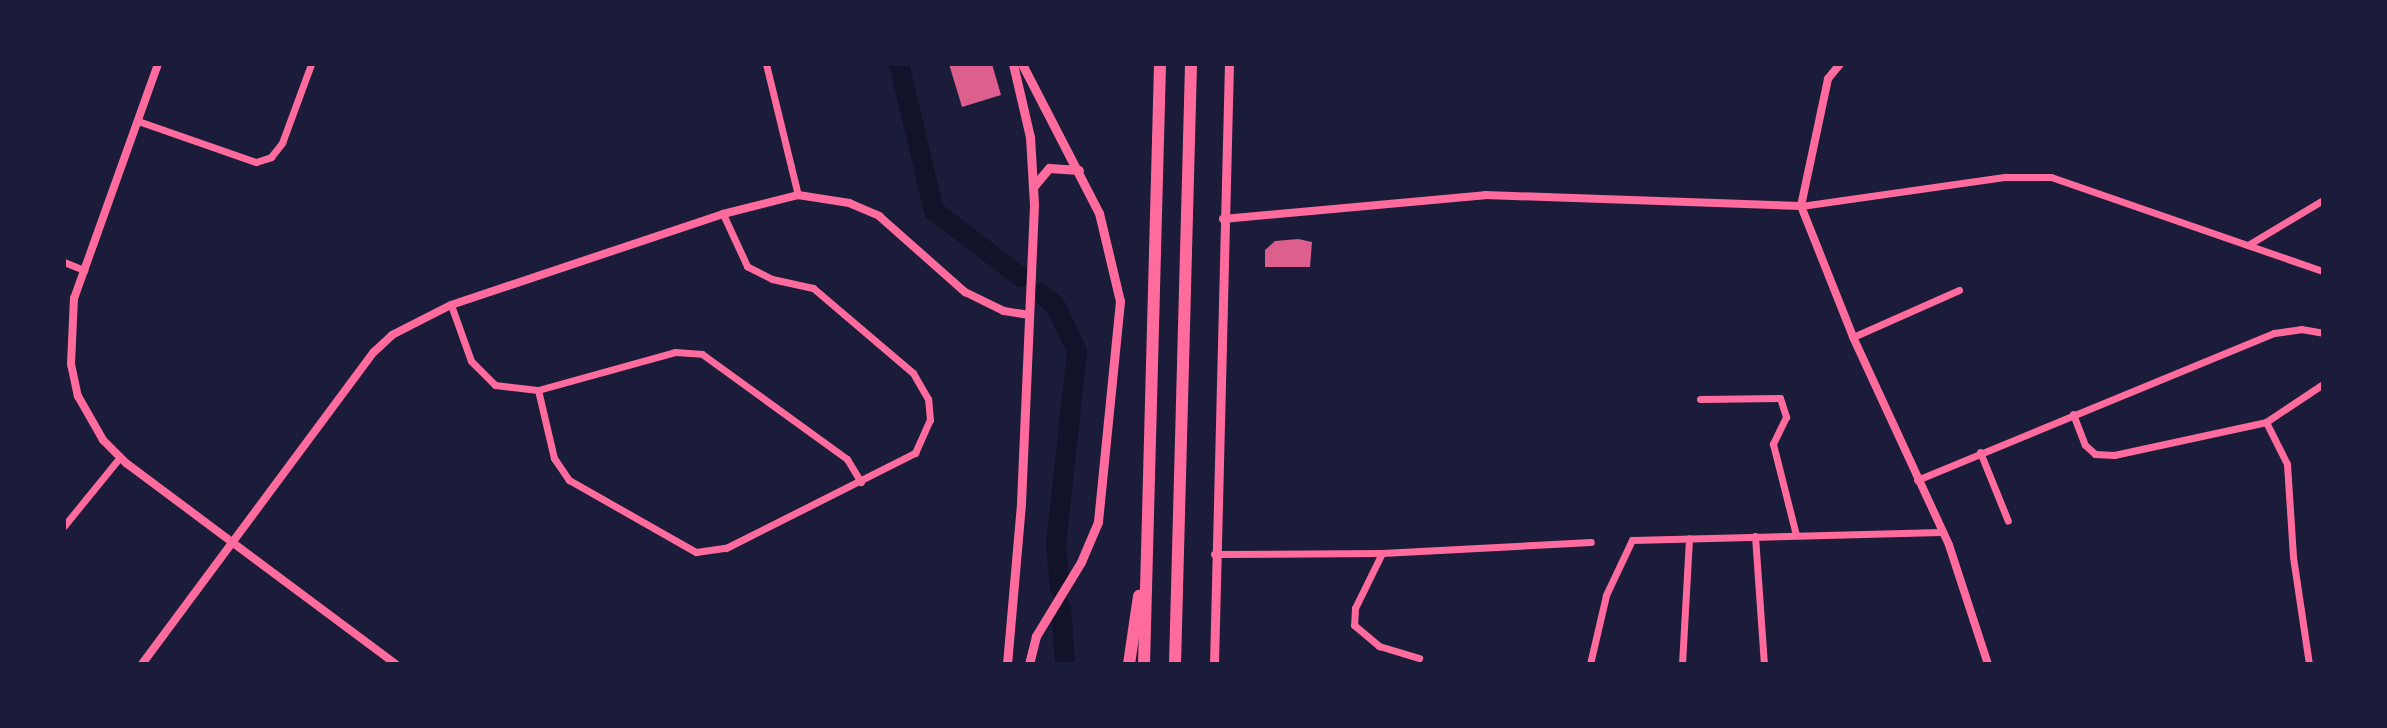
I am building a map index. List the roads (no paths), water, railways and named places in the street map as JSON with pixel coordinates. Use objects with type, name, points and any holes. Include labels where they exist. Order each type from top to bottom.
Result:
[{"type":"highway","points":[[1144,664],[1160,64]]},
{"type":"highway","points":[[1175,664],[1191,64]]},
{"type":"highway","points":[[1129,664],[1146,566]]},
{"type":"highway","points":[[1175,613],[1181,664]]},
{"type":"main road","points":[[1007,664],[1030,315],[1033,187],[1030,137],[1013,64]]},
{"type":"main road","points":[[1022,64],[1099,213],[1120,301],[1104,493],[1088,550],[1036,636],[1029,664]]},
{"type":"main road","points":[[1214,664],[1214,554],[1229,64]]},
{"type":"main road","points":[[1033,187],[1049,168],[1079,170]]},
{"type":"street","points":[[158,64],[84,270],[69,326],[71,364],[87,416],[120,457],[396,664]]},
{"type":"street","points":[[138,121],[256,162],[271,157],[282,143],[311,64]]},
{"type":"street","points":[[766,64],[798,195]]},
{"type":"street","points":[[1840,64],[1828,79],[1801,206],[1853,337],[1941,532],[1988,664]]},
{"type":"street","points":[[1223,219],[1485,195],[1801,206],[2006,177],[2051,177],[2323,271]]},
{"type":"street","points":[[142,664],[374,352],[392,335],[451,305],[723,214],[798,195],[849,203],[879,216],[965,292],[1004,311],[1030,315]]},
{"type":"street","points":[[2248,245],[2323,200]]},
{"type":"street","points":[[538,390],[554,458],[569,480],[696,552],[726,548],[915,453],[928,432],[928,399],[913,373],[813,288],[772,279],[747,266],[723,214]]},
{"type":"street","points":[[64,262],[84,270]]},
{"type":"street","points":[[1853,337],[1959,290]]},
{"type":"street","points":[[451,305],[471,361],[482,375],[510,390],[538,390],[675,352],[702,354],[847,459],[861,482]]},
{"type":"street","points":[[1917,480],[2274,333],[2301,329],[2323,333]]},
{"type":"street","points":[[2073,414],[2085,445],[2095,454],[2114,455],[2266,422],[2323,384]]},
{"type":"street","points":[[1700,399],[1780,398],[1786,417],[1773,444],[1796,535]]},
{"type":"street","points":[[2266,422],[2287,464],[2293,557],[2309,664]]},
{"type":"street","points":[[1980,452],[2008,521]]},
{"type":"street","points":[[64,526],[120,457]]},
{"type":"street","points":[[1590,664],[1606,595],[1632,540],[1941,532]]},
{"type":"street","points":[[1755,536],[1764,664]]},
{"type":"street","points":[[1682,664],[1689,538]]},
{"type":"street","points":[[1214,554],[1382,553],[1591,542]]},
{"type":"street","points":[[1382,553],[1355,608],[1354,625],[1379,646],[1419,658]]},
{"type":"waterway","points":[[899,64],[934,211],[1021,277]]},
{"type":"waterway","points":[[1040,293],[1055,305],[1077,351],[1056,545],[1060,588]]},
{"type":"waterway","points":[[1061,607],[1065,664]]}]
